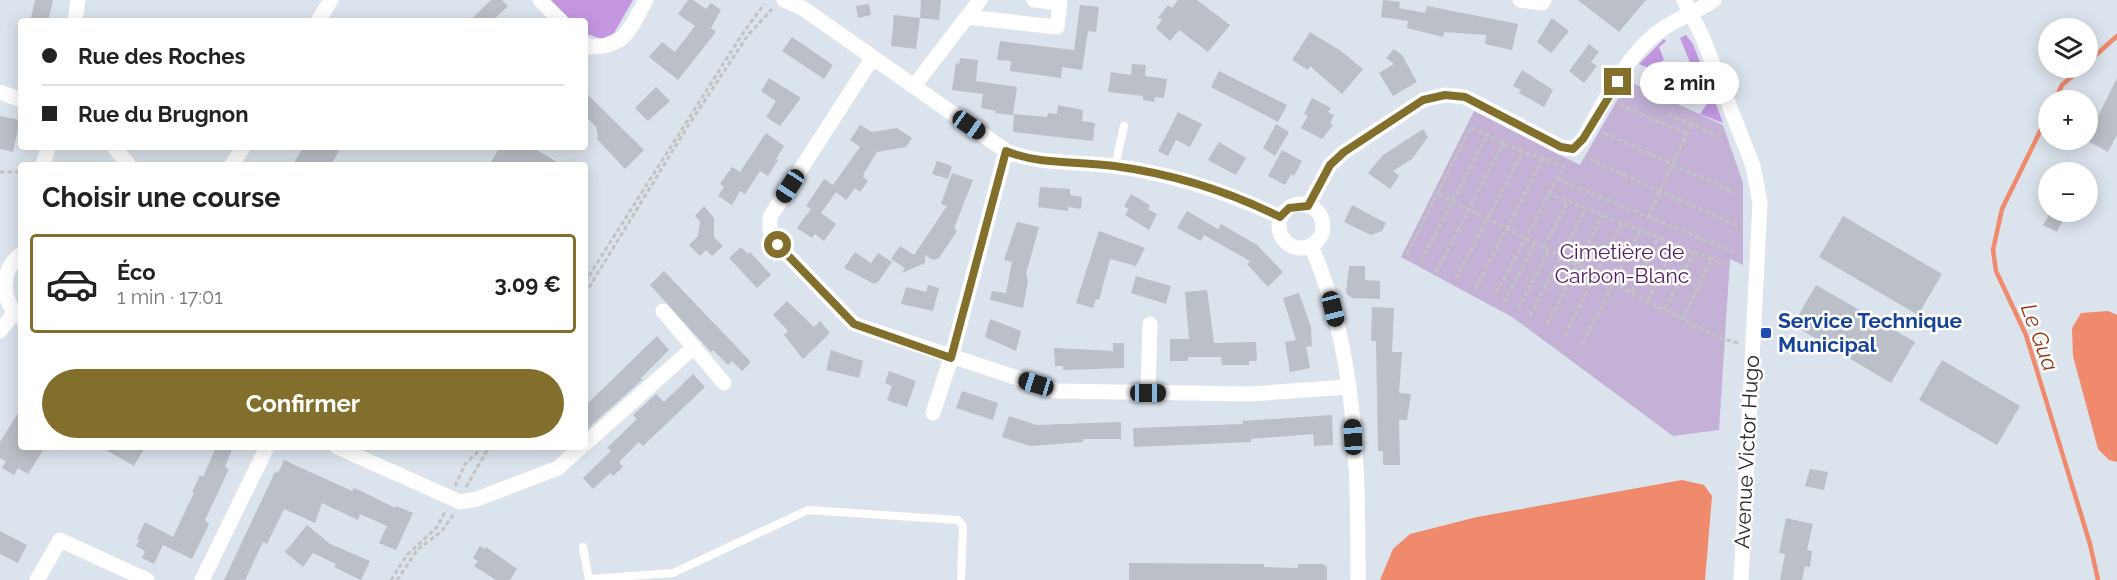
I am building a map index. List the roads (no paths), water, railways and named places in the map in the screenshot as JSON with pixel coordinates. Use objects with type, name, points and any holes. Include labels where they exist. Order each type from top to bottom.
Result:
[{"type":"street","points":[[75,18],[78,0]]},
{"type":"street","points":[[320,18],[331,0]]},
{"type":"street","points":[[540,0],[558,18]]},
{"type":"street","points":[[588,47],[609,47],[625,37],[646,0]]},
{"type":"street","points":[[784,0],[804,9],[1006,151],[1023,158],[1115,166],[1187,180],[1243,199],[1280,217]]},
{"type":"street","points":[[914,86],[980,0]]},
{"type":"street","points":[[967,17],[1057,27],[1060,3],[1034,0]]},
{"type":"street","points":[[1520,0],[1542,3],[1544,0]]},
{"type":"street","points":[[1308,206],[1330,165],[1344,152],[1423,100],[1445,95],[1465,97],[1561,147],[1573,149],[1583,139],[1630,63],[1647,41],[1688,6],[1714,0]]},
{"type":"street","name":"Avenue Victor Hugo","points":[[1688,6],[1754,166],[1760,203],[1741,580]]},
{"type":"street","points":[[873,57],[770,217],[770,231],[778,245],[854,324],[951,358],[1057,391],[1250,394],[1347,387]]},
{"type":"street","points":[[0,92],[18,99]]},
{"type":"street","points":[[116,150],[126,162]]},
{"type":"street","points":[[933,414],[951,358],[1006,151]]},
{"type":"street","points":[[1308,206],[1319,215],[1323,229],[1317,242],[1311,246],[1298,248],[1286,243],[1279,231],[1280,217],[1289,208],[1308,206]]},
{"type":"street","points":[[1311,246],[1336,320],[1352,414],[1358,504],[1358,580]]},
{"type":"street","points":[[0,331],[17,315],[7,304],[1,282],[6,269],[18,257]]},
{"type":"street","points":[[663,311],[724,383]]},
{"type":"street","points":[[1148,393],[1150,324]]},
{"type":"street","points":[[588,441],[694,347]]},
{"type":"street","points":[[202,580],[266,450]]},
{"type":"street","points":[[345,450],[454,500],[477,499],[558,468],[578,450]]},
{"type":"street","points":[[37,580],[60,540],[147,580]]},
{"type":"lane","points":[[1115,166],[1124,126]]},
{"type":"lane","points":[[583,547],[589,580],[673,573],[808,510],[958,520],[963,526],[961,580]]},
{"type":"waterway","name":"Le Gua","points":[[2098,53],[2117,36]]},
{"type":"waterway","name":"Le Gua","points":[[2060,90],[2070,78]]},
{"type":"waterway","name":"Le Gua","points":[[2038,135],[2002,209],[1993,250],[1996,271],[2026,335],[2090,544],[2098,580]]},
{"type":"place","name":"Service Technique Municipal","points":[[1766,333]]},
{"type":"park label","name":"Cimetière de Carbon-Blanc","points":[[1622,264]]}]
